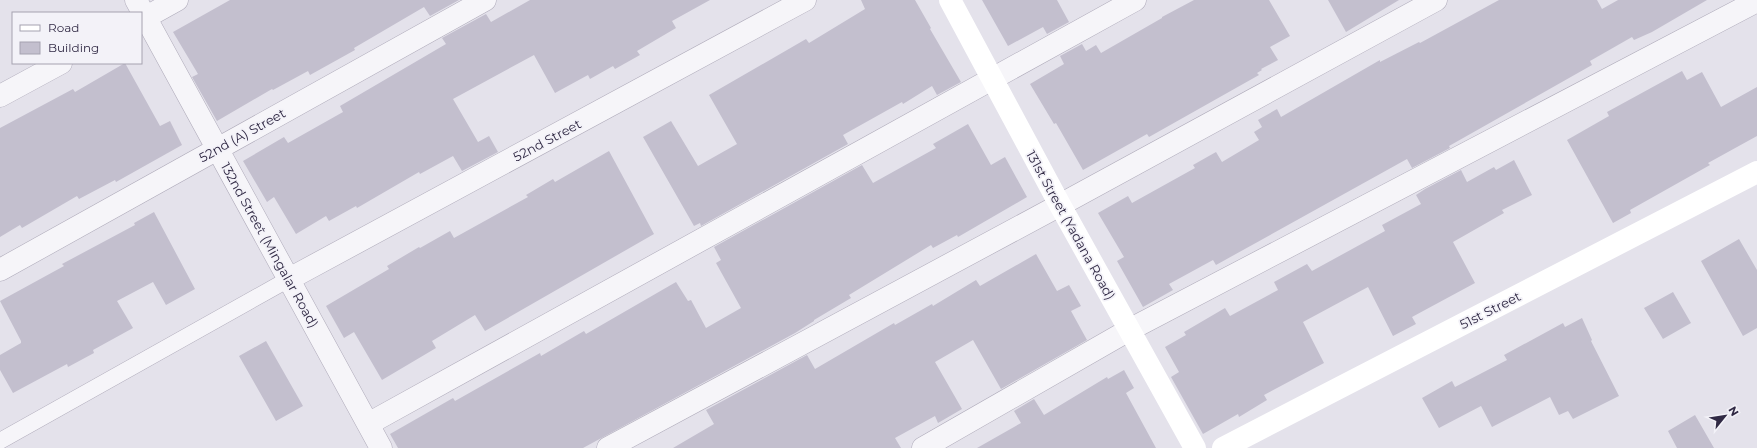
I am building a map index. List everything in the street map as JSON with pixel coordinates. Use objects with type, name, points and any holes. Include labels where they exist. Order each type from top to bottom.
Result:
[{"type":"street","points":[[142,13],[177,0]]},
{"type":"street","name":"52nd (A) Street","points":[[0,270],[485,0]]},
{"type":"street","name":"52nd Street","points":[[289,279],[805,0]]},
{"type":"street","name":"131st Street (Yadana Road)","points":[[950,0],[1060,205],[1195,448]]},
{"type":"street","points":[[368,424],[991,78],[1135,0]]},
{"type":"street","points":[[608,448],[1060,205],[1436,0]]},
{"type":"street","points":[[922,448],[1129,330],[1757,1]]},
{"type":"street","name":"132nd Street (Mingalar Road)","points":[[142,15],[218,149],[381,448]]},
{"type":"street","points":[[0,96],[59,64]]},
{"type":"street","name":"51st Street","points":[[1224,448],[1757,172]]},
{"type":"lane","points":[[0,441],[289,279]]},
{"type":"building","points":[[230,0],[459,0],[430,16],[424,7],[354,48],[355,50],[310,75],[308,71],[273,90],[272,89],[217,121],[192,77],[198,74],[173,32]]},
{"type":"building","points":[[530,0],[710,0],[672,21],[676,28],[637,51],[640,55],[615,69],[613,66],[590,79],[588,75],[555,93],[534,55],[453,99],[478,142],[489,136],[498,152],[462,171],[453,156],[420,174],[419,172],[357,208],[356,206],[329,221],[326,216],[296,234],[274,197],[267,202],[243,161],[284,137],[288,143],[343,112],[340,106],[446,44],[442,38],[486,14],[491,22]]},
{"type":"building","points":[[861,0],[915,0],[961,82],[937,95],[932,86],[903,104],[902,102],[843,135],[848,144],[701,226],[700,223],[694,226],[643,137],[671,121],[698,166],[737,144],[709,95],[806,39],[809,43],[865,9]]},
{"type":"building","points":[[982,0],[1057,0],[1069,22],[1047,34],[1043,27],[1008,46]]},
{"type":"building","points":[[1194,0],[1269,0],[1290,36],[1270,47],[1278,60],[1261,69],[1262,70],[1257,73],[1259,75],[1149,137],[1147,134],[1083,170],[1056,123],[1054,124],[1030,84],[1064,64],[1060,56],[1082,44],[1086,51],[1096,45],[1101,53]]},
{"type":"building","points":[[1328,0],[1399,0],[1346,32]]},
{"type":"building","points":[[1499,0],[1597,0],[1602,9],[1618,0],[1707,0],[1652,32],[1634,40],[1632,37],[1590,61],[1592,65],[1449,146],[1450,148],[1412,168],[1407,159],[1216,265],[1213,260],[1169,284],[1173,290],[1143,307],[1117,261],[1124,257],[1098,213],[1128,196],[1132,203],[1195,168],[1193,165],[1216,152],[1222,162],[1259,140],[1254,132],[1262,127],[1258,120],[1277,109],[1281,117],[1380,60],[1380,62],[1419,42],[1420,43]]},
{"type":"building","points":[[126,64],[160,126],[170,121],[182,145],[116,182],[115,180],[79,199],[77,196],[22,228],[20,225],[0,237],[0,128],[73,89],[75,92]]},
{"type":"building","points":[[1682,71],[1687,80],[1702,72],[1721,107],[1757,87],[1757,136],[1708,163],[1710,165],[1630,210],[1631,213],[1613,223],[1567,140],[1609,116],[1607,112]]},
{"type":"building","points":[[968,124],[991,165],[1005,157],[1027,197],[958,237],[957,235],[933,248],[931,245],[849,295],[851,298],[795,333],[583,448],[398,448],[390,434],[453,398],[455,401],[540,353],[541,356],[584,331],[586,334],[676,282],[688,301],[691,300],[706,328],[741,308],[716,263],[721,260],[714,247],[862,165],[873,183],[936,148],[933,144]]},
{"type":"building","points":[[609,151],[654,234],[485,331],[475,315],[432,341],[436,348],[382,380],[354,332],[344,338],[326,306],[389,269],[387,266],[419,247],[420,248],[450,231],[454,238],[528,197],[526,195],[553,179],[555,182]]},
{"type":"building","points":[[1514,160],[1532,195],[1502,210],[1504,213],[1453,242],[1475,283],[1412,317],[1416,324],[1393,336],[1368,287],[1303,322],[1324,363],[1264,395],[1267,400],[1239,417],[1238,414],[1203,434],[1171,377],[1179,372],[1165,347],[1186,335],[1184,332],[1225,308],[1230,316],[1278,290],[1274,282],[1307,264],[1312,271],[1385,231],[1382,225],[1421,204],[1416,195],[1425,189],[1461,170],[1467,182],[1494,167],[1496,170]]},
{"type":"building","points":[[154,212],[195,289],[166,305],[153,282],[117,301],[133,328],[93,350],[94,353],[68,367],[67,364],[13,393],[0,370],[0,355],[21,343],[21,341],[0,301],[64,266],[62,264],[135,225],[134,223]]},
{"type":"building","points":[[1739,239],[1757,270],[1757,328],[1743,336],[1701,261]]},
{"type":"building","points":[[1036,254],[1057,291],[1069,285],[1081,306],[1071,311],[1087,340],[1001,389],[973,340],[935,362],[962,409],[938,423],[935,416],[895,438],[901,448],[673,448],[714,424],[706,410],[807,355],[815,369],[894,323],[895,325],[932,304],[933,306],[976,280],[980,286]]},
{"type":"building","points":[[1673,292],[1691,323],[1663,339],[1644,308]]},
{"type":"building","points":[[1582,318],[1592,340],[1591,341],[1619,396],[1573,419],[1568,411],[1559,415],[1550,397],[1492,427],[1481,406],[1439,428],[1422,398],[1452,381],[1455,387],[1507,360],[1504,355],[1563,323],[1565,327]]},
{"type":"building","points":[[266,341],[303,406],[276,421],[239,356]]},
{"type":"building","points":[[1124,370],[1134,388],[1126,393],[1156,448],[977,448],[1021,423],[1014,411],[1034,399],[1044,415],[1107,377],[1108,379]]},
{"type":"building","points":[[1695,415],[1714,448],[1677,448],[1668,431]]}]
